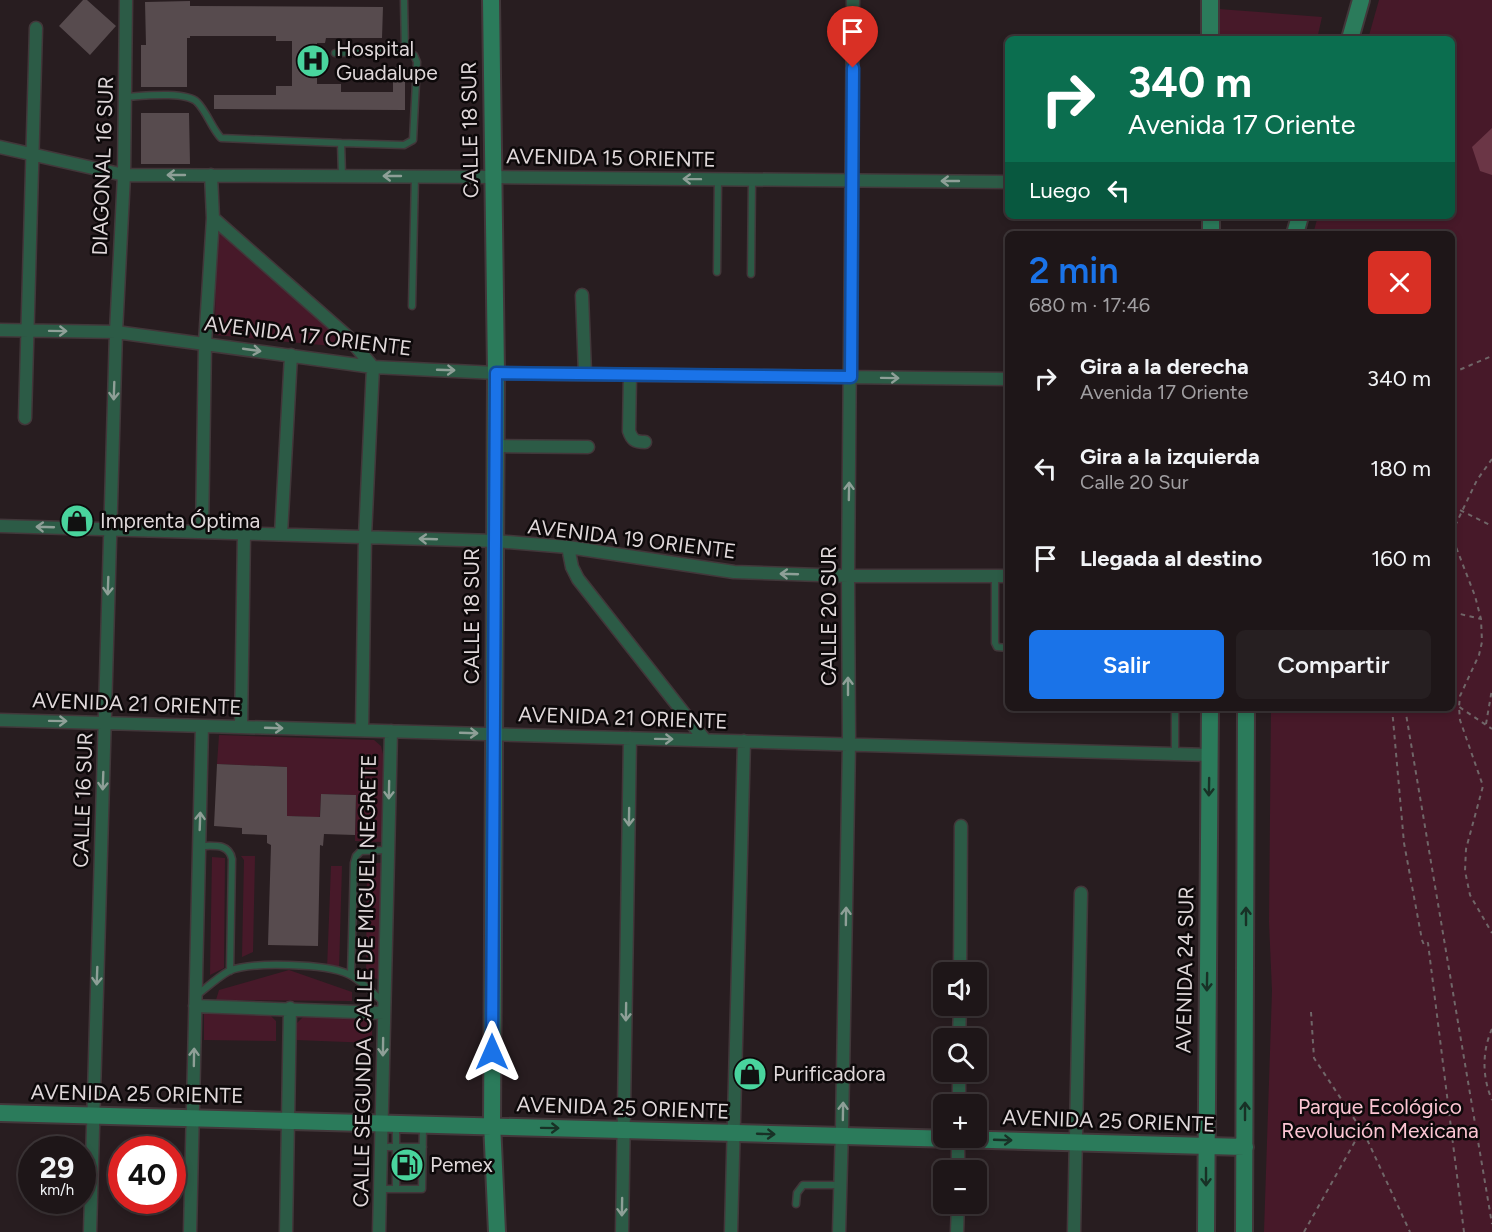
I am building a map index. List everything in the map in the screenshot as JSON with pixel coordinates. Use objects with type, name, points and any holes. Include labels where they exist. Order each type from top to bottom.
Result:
[{"type":"main road","name":"CALLE 18 SUR","points":[[491,0],[496,373],[492,1126],[497,1232]]},
{"type":"main road","points":[[1210,0],[1210,36]]},
{"type":"main road","points":[[1351,36],[1361,0]]},
{"type":"main road","name":"AVENIDA 24 SUR","points":[[1206,1232],[1210,711]]},
{"type":"main road","points":[[1244,1232],[1246,711]]},
{"type":"main road","name":"AVENIDA 25 ORIENTE","points":[[0,1113],[933,1138]]},
{"type":"main road","name":"AVENIDA 25 ORIENTE","points":[[987,1139],[1245,1147]]},
{"type":"street","name":"DIAGONAL 16 SUR","points":[[116,332],[124,176],[126,0]]},
{"type":"street","name":"CALLE 20 SUR","points":[[839,1232],[849,744],[848,576],[853,0]]},
{"type":"street","points":[[25,418],[36,28]]},
{"type":"street","name":"AVENIDA 15 ORIENTE","points":[[0,147],[124,176],[415,176],[1005,182]]},
{"type":"street","points":[[202,532],[205,343],[213,218],[212,175]]},
{"type":"street","points":[[213,218],[348,338],[373,367],[365,537],[362,730]]},
{"type":"street","points":[[582,295],[585,374]]},
{"type":"street","name":"AVENIDA 17 ORIENTE","points":[[0,330],[116,332],[373,367],[496,373],[1005,379]]},
{"type":"street","name":"CALLE 16 SUR","points":[[90,1232],[116,332]]},
{"type":"street","points":[[281,534],[291,355]]},
{"type":"street","points":[[630,375],[629,431],[636,442],[645,442]]},
{"type":"street","points":[[495,446],[588,447]]},
{"type":"street","name":"AVENIDA 19 ORIENTE","points":[[0,526],[495,541],[568,547],[715,571],[848,576],[1005,576]]},
{"type":"street","points":[[241,727],[244,533]]},
{"type":"street","points":[[568,547],[572,567],[578,579],[705,740]]},
{"type":"street","name":"AVENIDA 21 ORIENTE","points":[[0,720],[1209,755]]},
{"type":"street","points":[[190,1232],[202,726]]},
{"type":"street","name":"CALLE SEGUNDA CALLE DE MIGUEL NEGRETE","points":[[379,1232],[381,1147],[389,1125],[384,1008],[391,731]]},
{"type":"street","points":[[622,1232],[630,738]]},
{"type":"street","points":[[731,1232],[744,741]]},
{"type":"street","points":[[960,962],[961,826]]},
{"type":"street","points":[[1074,1232],[1081,893]]},
{"type":"street","points":[[195,1001],[290,1008],[384,1008]]},
{"type":"street","points":[[286,1232],[290,1008]]},
{"type":"street","points":[[957,1232],[958,1214]]},
{"type":"lane","points":[[404,0],[405,51]]},
{"type":"lane","points":[[125,97],[186,96],[196,101],[221,138],[404,145],[413,140],[417,62],[414,55],[405,51],[335,53]]},
{"type":"lane","points":[[341,143],[342,176]]},
{"type":"lane","points":[[412,306],[415,176]]},
{"type":"lane","points":[[717,272],[718,179]]},
{"type":"lane","points":[[751,274],[752,179]]},
{"type":"lane","points":[[995,576],[995,643],[997,647],[1005,648]]},
{"type":"lane","points":[[1175,711],[1175,754]]},
{"type":"lane","points":[[199,846],[219,846],[231,852],[230,971]]},
{"type":"lane","points":[[351,975],[356,856],[361,851],[388,850]]},
{"type":"lane","points":[[195,1001],[230,971],[266,965],[309,966],[339,970],[351,975],[384,1008]]},
{"type":"lane","points":[[389,1125],[396,1148],[396,1189]]},
{"type":"lane","points":[[380,1189],[422,1189],[423,1125]]},
{"type":"lane","points":[[381,1147],[423,1147]]},
{"type":"lane","points":[[796,1204],[797,1193],[802,1185],[840,1185]]},
{"type":"path","points":[[1455,372],[1492,356]]},
{"type":"path","points":[[1455,525],[1477,480],[1492,459]]},
{"type":"path","points":[[1455,508],[1492,526]]},
{"type":"path","points":[[1455,542],[1475,596],[1481,619],[1482,642],[1479,655],[1460,696],[1459,707],[1460,720],[1483,786],[1466,849],[1465,871],[1470,895],[1492,933]]},
{"type":"path","points":[[1455,613],[1481,619]]},
{"type":"path","points":[[1486,724],[1492,689]]},
{"type":"path","points":[[1455,704],[1492,729]]},
{"type":"path","points":[[1392,711],[1404,843],[1422,940],[1424,945],[1428,943],[1464,1232]]},
{"type":"path","points":[[1406,711],[1492,1224]]},
{"type":"path","points":[[1311,1012],[1314,1058],[1362,1129],[1410,1232]]},
{"type":"path","points":[[1492,1029],[1486,1042],[1485,1056],[1486,1080],[1492,1098]]},
{"type":"path","points":[[1304,1232],[1362,1129]]},
{"type":"green space","name":"Parque Ecológico Revolución Mexicana","points":[[1379,0],[1492,0],[1492,1232],[1264,1232],[1272,991],[1269,922],[1271,711],[1455,711],[1455,231],[1314,231],[1317,219],[1455,219],[1455,36],[1369,36]]},
{"type":"green space","points":[[1219,9],[1322,17],[1318,36],[1220,36]]},
{"type":"green space","points":[[216,230],[354,348],[215,335]]},
{"type":"green space","points":[[219,735],[374,740],[381,746],[386,766],[382,842],[355,841],[356,795],[321,794],[319,826],[308,817],[292,816],[286,824],[287,767],[217,764]]},
{"type":"green space","points":[[241,856],[255,856],[253,952],[242,957],[244,860]]},
{"type":"green space","points":[[212,857],[225,858],[224,968],[210,975]]},
{"type":"green space","points":[[367,863],[383,863],[380,980],[366,975]]},
{"type":"green space","points":[[331,866],[342,866],[339,970],[327,969]]},
{"type":"green space","points":[[289,970],[352,992],[352,1001],[216,1000],[219,990]]},
{"type":"green space","points":[[204,1012],[268,1013],[276,1021],[276,1041],[204,1040]]},
{"type":"green space","points":[[304,1016],[360,1016],[372,1025],[372,1043],[296,1040],[296,1024]]},
{"type":"shaded area","points":[[1492,128],[1492,175],[1480,171],[1472,147]]},
{"type":"building","points":[[83,0],[87,0],[116,26],[90,55],[59,26]]},
{"type":"building","points":[[190,1],[190,6],[383,7],[382,38],[326,38],[325,43],[317,43],[317,84],[341,84],[341,92],[393,92],[393,67],[405,67],[405,110],[214,109],[214,95],[276,95],[276,86],[292,86],[292,41],[276,41],[276,36],[190,36],[187,38],[187,87],[141,87],[141,45],[146,45],[145,2]]},
{"type":"building","points":[[141,113],[189,113],[190,164],[141,164]]},
{"type":"building","points":[[217,764],[287,767],[287,816],[320,817],[321,794],[356,795],[355,835],[324,834],[323,846],[320,845],[318,946],[268,945],[271,845],[267,843],[267,835],[242,834],[242,828],[214,826]]},
{"type":"building","name":"Pemex","points":[[401,1152],[414,1152],[414,1180],[401,1180]]},
{"type":"place","name":"Hospital Guadalupe","points":[[313,61]]},
{"type":"place","name":"Imprenta Óptima","points":[[77,521]]},
{"type":"place","name":"Purificadora","points":[[750,1074]]},
{"type":"place","name":"Pemex","points":[[407,1165]]},
{"type":"route","points":[[492,1052],[496,373],[851,377],[853,68]]}]
